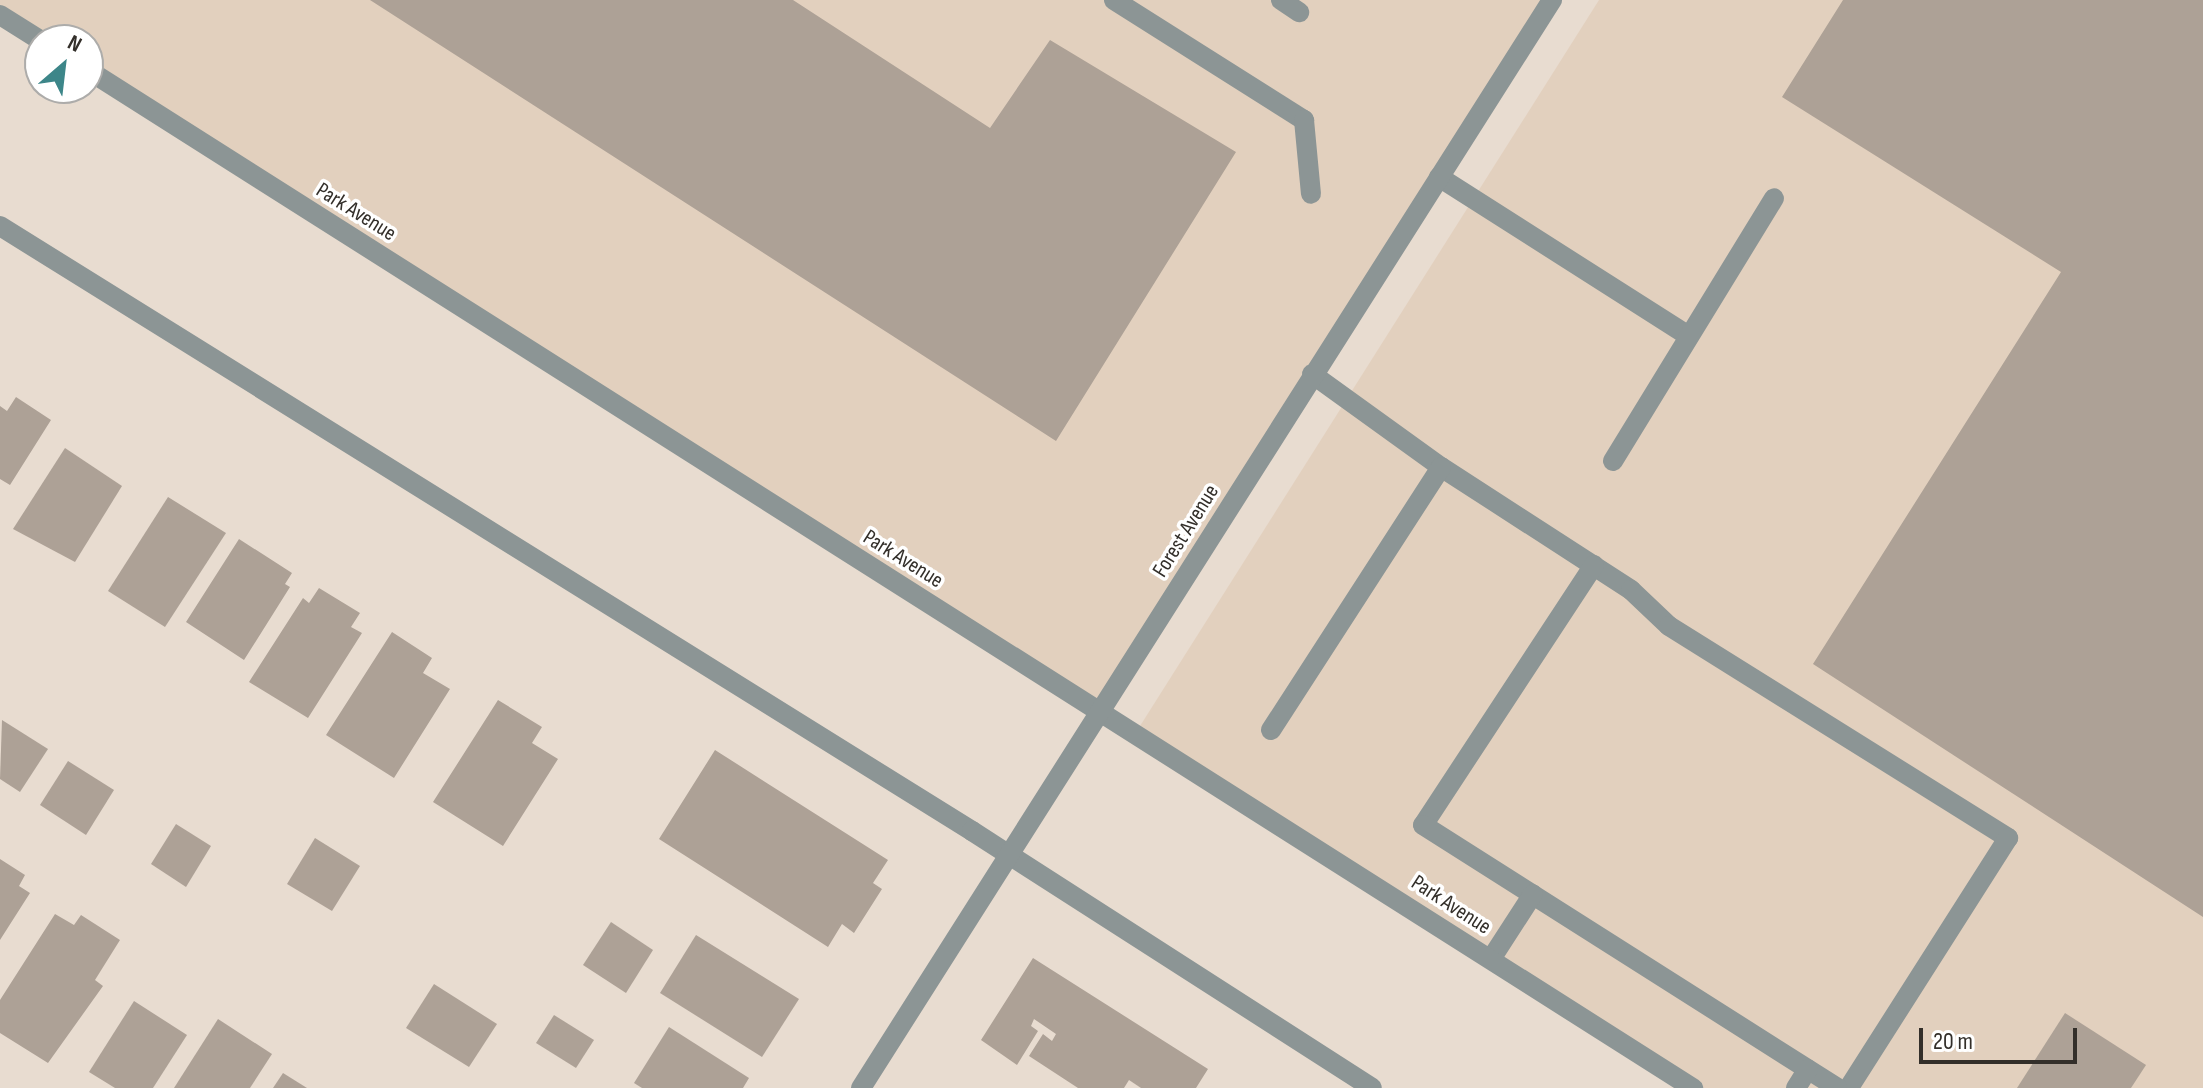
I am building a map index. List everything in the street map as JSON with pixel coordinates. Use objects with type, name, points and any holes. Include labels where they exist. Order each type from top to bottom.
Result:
[{"type":"street","points":[[1114,0],[1304,120],[1311,194]]},
{"type":"street","points":[[1281,0],[1299,12]]},
{"type":"street","name":"Forest Avenue","points":[[861,1088],[1552,0]]},
{"type":"street","points":[[0,15],[24,30]]},
{"type":"street","name":"Park Avenue","points":[[104,80],[1693,1088]]},
{"type":"street","points":[[1439,177],[1689,336]]},
{"type":"street","points":[[1613,461],[1774,198]]},
{"type":"street","points":[[0,226],[1009,855],[1372,1088]]},
{"type":"street","points":[[1312,374],[1441,467],[1594,565],[1669,626],[2008,838],[1849,1088]]},
{"type":"street","points":[[1271,730],[1441,467]]},
{"type":"street","points":[[1594,565],[1423,825],[1837,1088]]},
{"type":"street","points":[[1491,959],[1533,894]]},
{"type":"street","points":[[1796,1088],[1808,1069]]},
{"type":"shaded area","points":[[0,0],[1552,0],[1102,712],[104,80],[104,24],[24,24],[24,29],[0,14]]},
{"type":"shaded area","points":[[1599,0],[2203,0],[2203,1088],[1693,1088],[1140,726]]},
{"type":"building","points":[[370,0],[793,0],[990,128],[1050,40],[1236,152],[1056,441]]},
{"type":"building","points":[[1843,0],[2203,0],[2203,917],[1813,664],[2061,272],[1782,97]]},
{"type":"building","points":[[16,397],[51,420],[10,485],[0,479],[0,406],[7,411]]},
{"type":"building","points":[[65,448],[122,486],[75,562],[13,529]]},
{"type":"building","points":[[168,497],[226,533],[165,627],[108,591]]},
{"type":"building","points":[[239,539],[292,573],[285,584],[290,587],[244,660],[186,622]]},
{"type":"building","points":[[319,588],[360,613],[351,627],[362,633],[308,718],[249,682],[303,598],[309,603]]},
{"type":"building","points":[[392,632],[432,658],[423,673],[450,689],[394,778],[326,735]]},
{"type":"building","points":[[498,700],[542,727],[532,743],[558,759],[503,846],[433,802]]},
{"type":"building","points":[[2,720],[48,749],[20,792],[0,779]]},
{"type":"building","points":[[715,750],[888,860],[873,883],[882,889],[854,933],[842,924],[828,947],[659,839]]},
{"type":"building","points":[[68,761],[114,790],[86,835],[40,805]]},
{"type":"building","points":[[176,824],[211,846],[186,887],[151,864]]},
{"type":"building","points":[[315,838],[360,866],[332,911],[287,884]]},
{"type":"building","points":[[0,859],[25,875],[19,886],[30,893],[0,940]]},
{"type":"building","points":[[55,914],[74,925],[81,915],[120,940],[95,980],[103,986],[48,1063],[0,1033],[0,1000]]},
{"type":"building","points":[[611,922],[653,950],[626,993],[583,965]]},
{"type":"building","points":[[696,935],[799,999],[762,1057],[660,993]]},
{"type":"building","points":[[1033,958],[1208,1069],[1196,1088],[1141,1088],[1129,1080],[1124,1088],[1078,1088],[1029,1056],[1043,1034],[1052,1041],[1056,1034],[1034,1019],[1031,1026],[1038,1031],[1017,1065],[981,1040]]},
{"type":"building","points":[[434,984],[497,1024],[469,1067],[406,1028]]},
{"type":"building","points":[[134,1001],[187,1035],[153,1088],[115,1088],[89,1072]]},
{"type":"building","points":[[2065,1013],[2146,1065],[2131,1088],[2017,1088]]},
{"type":"building","points":[[554,1015],[594,1040],[576,1068],[536,1043]]},
{"type":"building","points":[[218,1019],[272,1054],[250,1088],[174,1088]]},
{"type":"building","points":[[669,1027],[749,1078],[743,1088],[642,1088],[634,1083]]},
{"type":"building","points":[[283,1073],[307,1088],[273,1088]]}]
